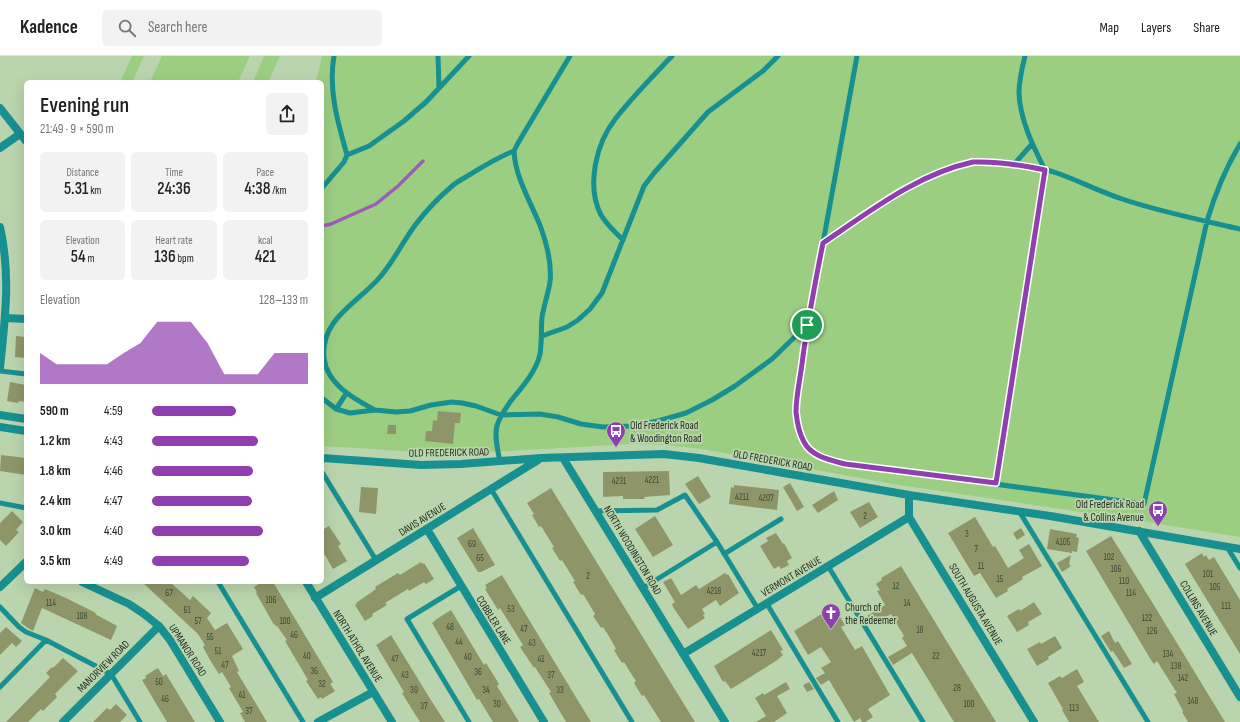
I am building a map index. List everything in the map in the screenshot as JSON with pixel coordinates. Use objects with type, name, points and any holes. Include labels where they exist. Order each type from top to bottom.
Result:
[{"type":"street","points":[[0,108],[24,139]]},
{"type":"street","points":[[0,148],[20,134]]},
{"type":"street","points":[[0,230],[7,279],[6,318],[0,369]]},
{"type":"street","points":[[6,318],[24,320]]},
{"type":"street","points":[[0,415],[24,419]]},
{"type":"street","points":[[0,427],[24,431]]},
{"type":"street","name":"OLD FREDERICK ROAD","points":[[324,458],[421,465],[500,462],[541,458],[664,454],[698,458],[908,495],[1019,511],[1240,549]]},
{"type":"street","name":"DAVIS AVENUE","points":[[315,598],[541,458]]},
{"type":"street","name":"NORTH WOODINGTON ROAD","points":[[564,458],[725,722]]},
{"type":"street","name":"SOUTH AUGUSTA AVENUE","points":[[908,495],[910,517],[1034,722]]},
{"type":"street","name":"VERMONT AVENUE","points":[[683,654],[910,517]]},
{"type":"street","name":"COBBLER LANE","points":[[427,529],[544,722]]},
{"type":"street","name":"COLLINS AVENUE","points":[[1139,531],[1240,697]]},
{"type":"street","points":[[0,587],[24,564]]},
{"type":"street","name":"UPMANOR ROAD","points":[[86,584],[129,604],[159,626],[170,640],[220,722]]},
{"type":"street","name":"NORTH ATHOL AVENUE","points":[[307,584],[392,722]]},
{"type":"street","name":"MANORVIEW ROAD","points":[[63,722],[159,626]]},
{"type":"street","points":[[318,722],[374,692]]},
{"type":"lane","points":[[324,186],[344,162],[347,155],[334,105],[332,82],[334,56]]},
{"type":"lane","points":[[438,56],[439,87]]},
{"type":"lane","points":[[347,155],[369,146],[383,137],[426,102],[469,56]]},
{"type":"lane","points":[[500,462],[496,436],[497,426],[501,415],[530,376],[537,364],[542,336],[542,318],[550,282],[551,264],[541,228],[518,171],[514,151],[570,56]]},
{"type":"lane","points":[[624,240],[609,226],[602,217],[596,205],[593,177],[597,161],[604,140],[616,118],[672,56]]},
{"type":"lane","points":[[542,336],[567,327],[578,320],[590,309],[602,293],[644,186],[654,173],[708,112],[763,71],[778,56]]},
{"type":"lane","points":[[857,56],[807,325],[796,413],[799,430],[804,443],[812,451],[824,459],[845,464],[1144,504],[1207,221],[1222,178],[1240,144]]},
{"type":"lane","points":[[996,483],[1045,170],[1032,144],[1020,105],[1019,92],[1025,56]]},
{"type":"lane","points":[[1015,163],[1032,144]]},
{"type":"lane","points":[[375,410],[346,394],[328,372],[324,359],[324,346],[327,334],[334,321],[347,306],[379,278],[416,225],[433,204],[452,185],[501,156],[514,151]]},
{"type":"lane","points":[[823,243],[869,212],[932,175],[955,166],[973,162],[1015,163],[1045,170],[1062,175],[1122,199],[1156,209],[1240,229]]},
{"type":"lane","points":[[324,400],[336,409],[350,413],[375,410],[396,412],[410,411],[431,405],[452,402],[476,406],[501,415],[540,414],[558,417],[581,424],[632,426],[658,421],[686,413],[712,400],[735,386],[772,359],[807,325]]},
{"type":"lane","points":[[0,369],[24,374]]},
{"type":"lane","points":[[336,409],[346,394]]},
{"type":"lane","points":[[324,475],[376,560]]},
{"type":"lane","points":[[491,489],[632,722]]},
{"type":"lane","points":[[596,511],[657,510],[685,495],[717,542],[758,609]]},
{"type":"lane","points":[[0,503],[24,508]]},
{"type":"lane","points":[[1019,511],[1148,722]]},
{"type":"lane","points":[[724,554],[781,519]]},
{"type":"lane","points":[[643,588],[717,542]]},
{"type":"lane","points":[[1227,547],[1240,568]]},
{"type":"lane","points":[[828,566],[923,722]]},
{"type":"lane","points":[[219,584],[303,722]]},
{"type":"lane","points":[[461,586],[407,619],[469,722]]},
{"type":"lane","points":[[767,604],[838,722]]},
{"type":"lane","points":[[0,607],[19,627],[26,632],[46,640],[110,674],[140,722]]},
{"type":"lane","points":[[0,688],[46,640]]},
{"type":"green space","points":[[132,56],[144,56],[133,80],[121,80]]},
{"type":"green space","points":[[162,56],[250,56],[239,80],[151,80]]},
{"type":"green space","points":[[264,56],[280,56],[269,80],[254,80]]},
{"type":"green space","points":[[322,56],[1240,56],[1240,537],[899,485],[702,449],[667,445],[631,444],[453,454],[324,446],[324,80],[316,80]]},
{"type":"building","points":[[16,336],[24,337],[24,358],[15,357]]},
{"type":"building","points":[[10,382],[24,385],[24,402],[19,401],[18,403],[7,401]]},
{"type":"building","points":[[438,411],[461,413],[460,423],[455,423],[453,444],[425,441],[426,431],[432,431],[433,420],[437,421]]},
{"type":"building","points":[[388,425],[396,425],[396,434],[387,434]]},
{"type":"building","points":[[1,455],[24,458],[24,475],[0,471]]},
{"type":"building","points":[[669,471],[670,495],[644,497],[645,499],[623,499],[623,496],[603,497],[603,472]]},
{"type":"building","points":[[698,476],[711,497],[699,504],[685,484]]},
{"type":"building","points":[[790,483],[804,507],[797,511],[783,487]]},
{"type":"building","points":[[734,485],[779,490],[777,510],[729,504],[731,487],[734,488]]},
{"type":"building","points":[[361,487],[378,488],[376,514],[359,512]]},
{"type":"building","points":[[551,488],[695,722],[661,722],[644,695],[642,696],[634,683],[636,681],[624,662],[622,663],[614,650],[616,649],[610,638],[593,616],[595,614],[583,594],[581,595],[573,582],[575,581],[562,560],[560,561],[552,548],[554,547],[532,515],[534,514],[527,503]]},
{"type":"building","points":[[834,491],[838,500],[818,513],[812,505]]},
{"type":"building","points":[[869,502],[878,517],[860,528],[850,512]]},
{"type":"building","points":[[12,511],[23,522],[16,530],[19,532],[6,546],[0,540],[0,523]]},
{"type":"building","points":[[655,516],[673,545],[653,557],[635,529]]},
{"type":"building","points":[[975,517],[1008,568],[1024,558],[1019,550],[1029,544],[1042,566],[1022,577],[1023,579],[996,598],[980,573],[974,576],[948,533]]},
{"type":"building","points":[[329,526],[341,544],[338,546],[347,561],[333,569],[325,555],[324,556],[324,529]]},
{"type":"building","points":[[473,528],[495,565],[481,572],[478,572],[457,538]]},
{"type":"building","points":[[1021,528],[1025,535],[1017,540],[1013,533]]},
{"type":"building","points":[[1050,529],[1077,534],[1076,537],[1079,538],[1077,552],[1072,551],[1072,553],[1047,549]]},
{"type":"building","points":[[776,533],[783,544],[784,543],[792,558],[787,561],[789,565],[781,569],[779,566],[774,569],[760,546],[768,541],[766,538]]},
{"type":"building","points":[[1111,536],[1225,722],[1188,722],[1174,694],[1177,693],[1157,661],[1154,664],[1151,660],[1086,551]]},
{"type":"building","points":[[1202,553],[1204,557],[1206,555],[1209,560],[1214,557],[1240,600],[1240,654],[1185,564]]},
{"type":"building","points":[[1071,555],[1069,564],[1071,566],[1062,572],[1057,563]]},
{"type":"building","points":[[421,562],[422,564],[424,563],[434,579],[426,584],[424,582],[409,591],[408,589],[385,603],[387,605],[372,614],[373,616],[365,621],[355,605],[357,604],[356,603],[376,589],[375,587],[398,573],[400,575]]},
{"type":"building","points":[[901,566],[996,722],[954,722],[912,653],[893,665],[888,657],[907,646],[902,638],[904,636],[891,614],[872,625],[867,616],[885,605],[877,591],[880,590],[876,584],[882,580],[881,578]]},
{"type":"building","points":[[725,573],[727,575],[728,574],[739,593],[720,606],[716,600],[702,609],[705,614],[703,615],[705,618],[688,629],[673,607],[672,604],[675,602],[663,582],[671,578],[681,595],[696,585],[699,589]]},
{"type":"building","points":[[502,575],[591,722],[566,722],[549,693],[551,692],[520,647],[523,645],[500,608],[498,610],[485,589],[487,588],[485,585]]},
{"type":"building","points":[[144,584],[172,584],[190,600],[193,596],[211,613],[207,618],[215,630],[227,623],[243,649],[232,656],[239,671],[237,672],[267,722],[245,722],[240,713],[243,712],[229,688],[231,687],[222,672],[219,674],[210,660],[203,647],[205,645],[198,634]]},
{"type":"building","points":[[259,584],[274,584],[333,682],[330,684],[335,691],[322,699],[321,697],[318,699],[306,681],[308,680],[285,641],[287,640],[273,623],[254,587]]},
{"type":"building","points":[[35,588],[43,592],[45,589],[66,598],[96,613],[95,614],[117,626],[111,640],[42,608],[33,631],[28,628],[21,623]]},
{"type":"building","points":[[1034,602],[1042,614],[1028,622],[1029,625],[1017,632],[1007,616],[1019,609],[1020,611]]},
{"type":"building","points":[[833,609],[835,613],[837,612],[845,625],[841,627],[855,650],[862,646],[890,695],[868,709],[873,717],[865,722],[862,722],[860,718],[854,722],[829,680],[821,685],[816,678],[825,673],[821,668],[831,662],[821,647],[808,655],[794,631],[828,610],[830,612]]},
{"type":"building","points":[[451,610],[484,665],[486,663],[499,684],[497,686],[519,722],[493,722],[479,699],[477,700],[432,623]]},
{"type":"building","points":[[6,627],[22,641],[16,647],[12,643],[0,655],[0,633]]},
{"type":"building","points":[[771,630],[783,650],[780,651],[783,655],[731,689],[725,681],[723,682],[714,666]]},
{"type":"building","points":[[1109,631],[1115,643],[1118,641],[1132,664],[1124,668],[1113,651],[1111,652],[1101,636]]},
{"type":"building","points":[[391,635],[445,722],[420,722],[413,711],[402,693],[404,692],[376,645]]},
{"type":"building","points":[[1055,636],[1062,648],[1048,657],[1049,659],[1037,666],[1027,649],[1040,642],[1041,644]]},
{"type":"building","points":[[63,658],[78,671],[55,694],[57,697],[43,711],[41,709],[28,722],[6,722],[50,677],[46,673]]},
{"type":"building","points":[[158,668],[163,676],[166,674],[195,722],[167,722],[142,680],[146,678],[145,676]]},
{"type":"building","points":[[1077,669],[1084,682],[1077,686],[1099,722],[1069,722],[1048,683],[1060,676],[1062,678]]},
{"type":"building","points":[[786,682],[790,689],[777,696],[787,713],[774,722],[756,722],[766,716],[755,698],[763,693],[764,695]]},
{"type":"building","points":[[809,682],[814,689],[807,692],[803,685]]},
{"type":"building","points":[[116,704],[127,715],[120,722],[93,722],[107,708],[110,710]]},
{"type":"waterway","points":[[324,226],[331,224],[376,204],[398,186],[423,161]]},
{"type":"place","name":"Old Frederick Road & Woodington Road","points":[[616,448]]},
{"type":"place","name":"Old Frederick Road & Collins Avenue","points":[[1158,527]]},
{"type":"place","name":"Church of the Redeemer","points":[[831,630]]},
{"type":"route","points":[[973,162],[994,162],[1015,163],[1045,170],[996,483],[845,464],[824,459],[812,451],[804,443],[799,430],[796,413],[807,325],[823,243],[869,212],[932,175],[955,166],[973,162]]}]
